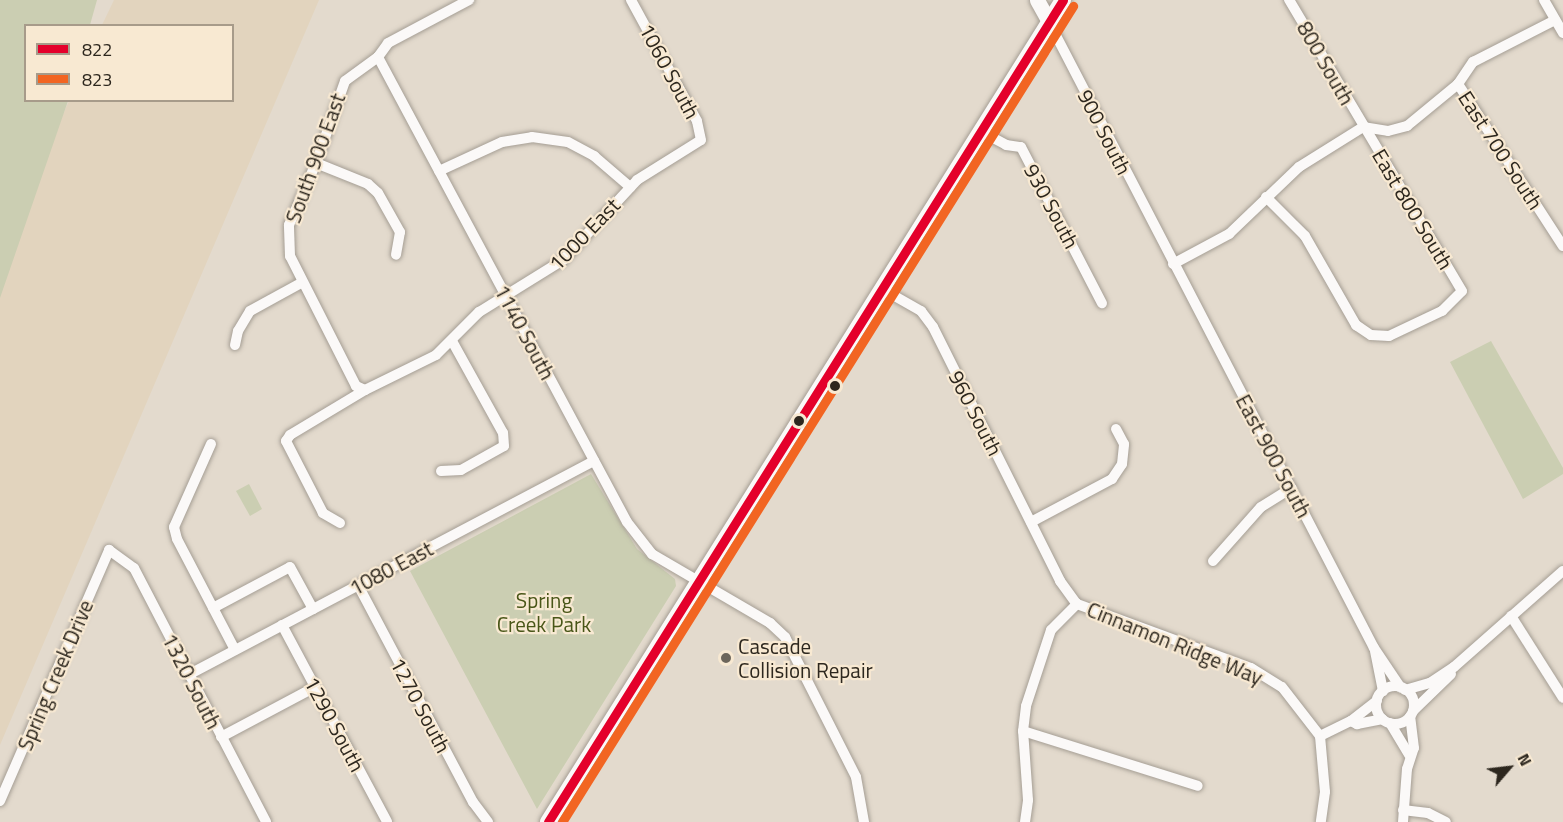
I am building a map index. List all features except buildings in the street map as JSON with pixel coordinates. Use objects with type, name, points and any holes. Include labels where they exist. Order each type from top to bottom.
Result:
[{"type":"main road","points":[[548,822],[884,290],[1063,0]]},
{"type":"street","name":"South 900 East","points":[[303,282],[287,243],[290,225],[316,163],[345,81],[378,57],[388,43],[469,0]]},
{"type":"street","name":"1060 South","points":[[632,0],[697,121],[702,135],[699,143]]},
{"type":"street","name":"900 South","points":[[1037,0],[1173,264]]},
{"type":"street","name":"800 South","points":[[1289,0],[1363,127]]},
{"type":"street","points":[[1544,0],[1563,33]]},
{"type":"street","points":[[1173,264],[1229,234],[1299,167],[1363,127],[1388,131],[1410,125],[1458,84],[1473,62],[1554,20]]},
{"type":"street","name":"1140 South","points":[[378,57],[635,535],[652,554],[770,623],[784,637],[856,777],[864,822]]},
{"type":"street","name":"East 700 South","points":[[1458,84],[1563,246]]},
{"type":"street","name":"East 800 South","points":[[1266,197],[1305,236],[1356,326],[1371,335],[1389,336],[1442,311],[1462,291],[1363,127]]},
{"type":"street","name":"930 South","points":[[982,132],[1006,146],[1021,147],[1102,303]]},
{"type":"street","points":[[439,171],[502,142],[532,137],[568,142],[594,156],[630,187]]},
{"type":"street","name":"1000 East","points":[[340,523],[323,513],[286,441],[288,437],[364,390],[436,355],[452,341],[470,319],[563,260],[630,187],[699,143]]},
{"type":"street","points":[[316,163],[368,184],[378,193],[400,232],[396,255]]},
{"type":"street","name":"East 900 South","points":[[1173,264],[1374,648],[1403,689]]},
{"type":"street","points":[[235,345],[238,331],[250,311],[303,282],[356,386],[364,390]]},
{"type":"street","name":"960 South","points":[[884,290],[921,311],[933,327],[1047,554],[1077,604]]},
{"type":"street","points":[[441,471],[461,471],[504,446],[503,433],[452,341]]},
{"type":"street","points":[[1031,522],[1112,479],[1122,464],[1124,444],[1116,429]]},
{"type":"street","points":[[211,444],[174,527],[177,539],[235,650]]},
{"type":"street","name":"1080 East","points":[[188,675],[594,461]]},
{"type":"street","points":[[1213,561],[1261,507],[1290,488]]},
{"type":"street","name":"1320 South","points":[[109,550],[134,568],[266,822]]},
{"type":"street","name":"Spring Creek Drive","points":[[0,801],[109,550]]},
{"type":"street","points":[[213,608],[290,567],[313,609]]},
{"type":"street","points":[[1321,822],[1326,792],[1320,736],[1351,722],[1380,696],[1431,683],[1454,667],[1563,571]]},
{"type":"street","name":"1270 South","points":[[358,585],[473,802],[488,822]]},
{"type":"street","points":[[1024,822],[1028,801],[1023,731],[1026,706],[1051,630],[1077,604]]},
{"type":"street","name":"Cinnamon Ridge Way","points":[[1077,604],[1251,668],[1282,687],[1320,736]]},
{"type":"street","points":[[1511,616],[1563,698]]},
{"type":"street","name":"1290 South","points":[[282,625],[387,822]]},
{"type":"street","name":"East 900 South","points":[[1374,648],[1380,696]]},
{"type":"street","points":[[1351,722],[1357,724],[1386,721],[1401,723],[1447,680],[1454,667]]},
{"type":"street","points":[[221,737],[315,687]]},
{"type":"street","points":[[1403,689],[1413,699],[1414,748],[1409,755],[1403,822]]},
{"type":"street","points":[[1380,696],[1386,721],[1409,755]]},
{"type":"street","points":[[1023,731],[1198,786]]},
{"type":"street","points":[[1403,810],[1428,813],[1446,822]]},
{"type":"shaded area","points":[[114,0],[319,0],[0,745],[0,256],[69,102],[234,102],[234,24],[102,24]]},
{"type":"green space","points":[[0,0],[97,0],[90,24],[24,24],[24,102],[68,102],[0,298]]},
{"type":"green space","points":[[1491,341],[1563,468],[1563,474],[1523,499],[1450,362]]},
{"type":"green space","name":"Spring Creek Park","points":[[591,474],[637,549],[675,579],[676,586],[537,809],[410,571]]},
{"type":"green space","points":[[249,484],[262,509],[250,516],[236,491]]},
{"type":"transit line","name":"822","points":[[548,822],[1063,0]]},
{"type":"transit line","name":"823","points":[[562,822],[1073,6]]},
{"type":"place","name":"Cascade Collision Repair","points":[[726,658]]}]
